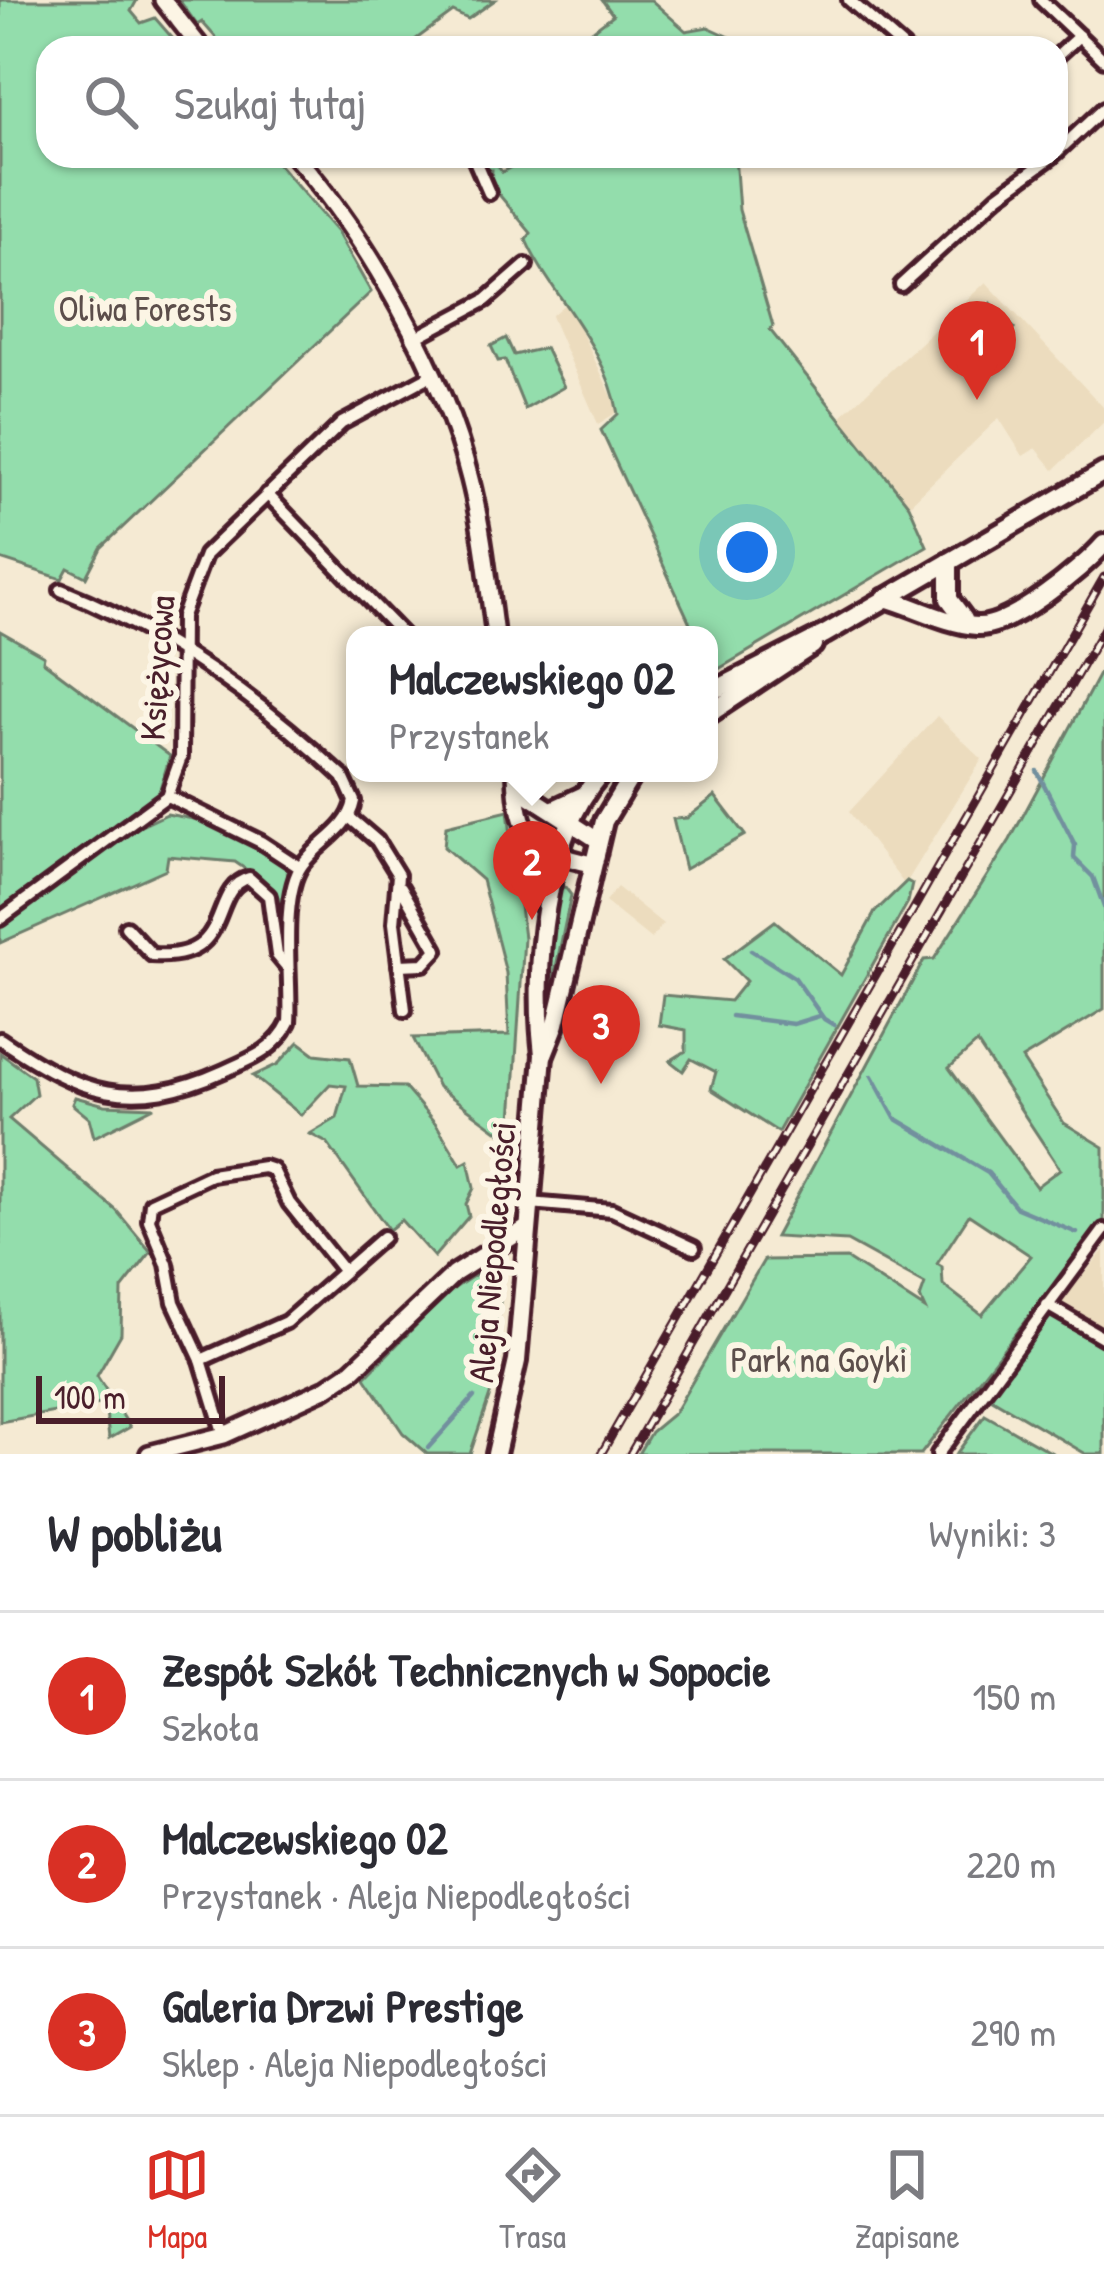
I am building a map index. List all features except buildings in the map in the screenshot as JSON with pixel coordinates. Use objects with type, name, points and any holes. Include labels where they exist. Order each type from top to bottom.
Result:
[{"type":"main road","points":[[163,0],[192,36]]},
{"type":"main road","points":[[305,168],[359,236],[430,376],[470,478],[495,626]]},
{"type":"main road","points":[[718,688],[825,634],[1104,472]]},
{"type":"main road","points":[[885,598],[975,626],[993,624],[1020,610],[1104,544]]},
{"type":"main road","points":[[949,562],[949,599],[975,626]]},
{"type":"main road","points":[[718,708],[789,664],[825,634]]},
{"type":"main road","points":[[517,782],[519,809],[532,842],[558,857],[592,864]]},
{"type":"main road","points":[[521,782],[531,797],[599,841]]},
{"type":"main road","name":"Aleja Niepodległości","points":[[496,1454],[517,1361],[543,1054],[540,1025],[546,928],[558,857],[594,782]]},
{"type":"main road","name":"Aleja Niepodległości","points":[[543,1054],[556,1024],[599,841],[628,782]]},
{"type":"main road","points":[[554,809],[584,795]]},
{"type":"main road","points":[[149,1454],[224,1435],[352,1371],[454,1274],[528,1227]]},
{"type":"street","points":[[849,0],[890,36]]},
{"type":"street","points":[[1041,0],[1104,60]]},
{"type":"street","points":[[1068,46],[1079,36]]},
{"type":"street","points":[[1068,141],[1104,108]]},
{"type":"street","points":[[478,168],[489,193]]},
{"type":"street","points":[[901,285],[1035,168]]},
{"type":"street","points":[[412,339],[486,300],[526,265]]},
{"type":"street","name":"Księżycowa","points":[[167,796],[182,757],[182,616],[195,574],[220,537],[357,412],[430,376]]},
{"type":"street","points":[[267,494],[394,626]]},
{"type":"street","points":[[61,590],[118,613],[180,650],[346,782]]},
{"type":"street","points":[[0,1039],[70,1083],[120,1095],[165,1094],[260,1055],[280,1038],[289,1022],[287,967],[299,868],[349,817],[354,801],[346,782]]},
{"type":"street","points":[[0,920],[167,796],[261,842],[299,868]]},
{"type":"street","points":[[349,817],[385,851],[437,950],[424,964],[399,965]]},
{"type":"street","points":[[126,927],[152,955],[184,953],[216,931],[232,887],[249,878],[269,896],[277,955],[287,967]]},
{"type":"street","points":[[401,887],[394,923],[405,1010]]},
{"type":"street","points":[[224,1435],[201,1360],[174,1302],[167,1264],[147,1210],[161,1196],[212,1175],[264,1167],[277,1176],[289,1203],[342,1269]]},
{"type":"street","points":[[530,1203],[612,1210],[694,1248]]},
{"type":"street","points":[[938,1454],[984,1399],[1104,1230]]},
{"type":"street","points":[[201,1360],[286,1322],[382,1237]]},
{"type":"street","points":[[1047,1305],[1104,1338]]},
{"type":"shaded area","points":[[986,282],[1104,408],[1104,422],[1054,470],[1036,448],[1023,456],[999,418],[909,505],[839,418]]},
{"type":"shaded area","points":[[567,302],[619,411],[598,424],[551,316]]},
{"type":"shaded area","points":[[937,716],[982,759],[905,885],[849,812]]},
{"type":"shaded area","points":[[617,887],[663,924],[651,939],[605,902]]},
{"type":"shaded area","points":[[1104,1250],[1104,1342],[1053,1312]]},
{"type":"green space","name":"Oliwa Forests","points":[[0,0],[137,0],[131,11],[141,23],[155,18],[171,36],[36,36],[36,168],[281,168],[337,232],[371,292],[101,548],[86,577],[68,568],[62,579],[0,559]]},
{"type":"green space","points":[[179,0],[495,0],[468,19],[453,12],[420,36],[214,36],[202,22],[197,25]]},
{"type":"green space","points":[[602,0],[651,0],[686,31],[708,27],[728,36],[585,36],[613,15]]},
{"type":"green space","points":[[485,168],[502,172],[509,168],[736,168],[739,210],[773,326],[770,330],[909,505],[927,546],[718,669],[718,626],[691,626],[601,430],[618,414],[602,365],[536,259],[526,240],[531,233],[491,185],[492,170]]},
{"type":"green space","points":[[991,303],[1014,328],[965,374],[942,349]]},
{"type":"green space","points":[[506,338],[514,355],[545,348],[564,387],[525,409],[505,360],[498,361],[491,346]]},
{"type":"green space","points":[[0,631],[44,656],[43,661],[170,756],[159,792],[146,807],[0,912]]},
{"type":"green space","name":"Park na Goyki","points":[[1104,665],[1104,1009],[1022,1059],[1064,1123],[1104,1147],[1104,1220],[921,1454],[638,1454],[651,1432],[674,1413],[764,1260],[847,1259],[925,1309],[920,1298],[925,1284],[847,1241],[775,1237],[924,960],[934,959],[1010,840]],"holes":[[[977,1043],[1060,1169],[1036,1187],[949,1068]],[[969,1215],[1031,1256],[982,1315],[943,1285],[942,1267],[937,1264]]]},
{"type":"green space","points":[[715,796],[745,835],[685,869],[673,819],[687,818]]},
{"type":"green space","points":[[508,811],[524,938],[511,1135],[505,1136],[438,1087],[413,1038],[509,1035],[506,973],[482,880],[444,847],[446,826]]},
{"type":"green space","points":[[167,814],[214,823],[287,868],[289,895],[279,927],[273,888],[235,862],[168,856],[166,869],[0,943],[0,927],[120,836]]},
{"type":"green space","points":[[907,881],[912,884],[908,902],[778,1132],[711,1089],[716,1072],[691,1059],[683,1071],[670,1061],[686,1051],[686,1030],[659,1025],[663,995],[730,1001],[746,981],[724,959],[775,921],[841,975],[875,912]]},
{"type":"green space","points":[[565,887],[571,895],[547,1010],[558,888]]},
{"type":"green space","points":[[299,1042],[315,1054],[350,1058],[358,1086],[404,1087],[436,1124],[461,1165],[468,1161],[474,1188],[466,1204],[469,1216],[434,1257],[401,1220],[389,1230],[327,1143],[310,1134],[337,1118],[346,1086],[330,1084],[301,1115],[253,1076],[278,1064]]},
{"type":"green space","points":[[0,1053],[33,1077],[36,1094],[9,1119],[116,1210],[151,1252],[122,1289],[121,1334],[97,1376],[130,1427],[109,1439],[105,1403],[0,1422]]},
{"type":"green space","points":[[75,1097],[105,1105],[154,1107],[94,1137],[89,1118],[72,1104]]},
{"type":"green space","points":[[484,1269],[501,1287],[494,1383],[470,1454],[427,1454],[403,1433],[365,1377],[450,1291]]},
{"type":"green space","points":[[1053,1312],[1104,1342],[1104,1454],[1086,1454],[989,1397]]},
{"type":"green space","points":[[985,1415],[1054,1454],[956,1454]]},
{"type":"waterway","points":[[1037,771],[1075,845],[1074,858],[1093,877],[1104,907]]},
{"type":"waterway","points":[[751,950],[795,978],[824,1019],[834,1025]]},
{"type":"waterway","points":[[731,1016],[793,1024],[819,1016]]},
{"type":"waterway","points":[[872,1076],[895,1118],[988,1173],[1017,1208],[1077,1233]]},
{"type":"waterway","points":[[428,1448],[474,1397]]},
{"type":"railway","points":[[601,1454],[1104,577]]},
{"type":"railway","points":[[630,1454],[1104,628]]},
{"type":"place","name":"Zespół Szkół Technicznych w Sopocie","points":[[977,400]]},
{"type":"place","name":"Malczewskiego 02","points":[[532,920]]},
{"type":"place","name":"Galeria Drzwi Prestige","points":[[601,1084]]}]
